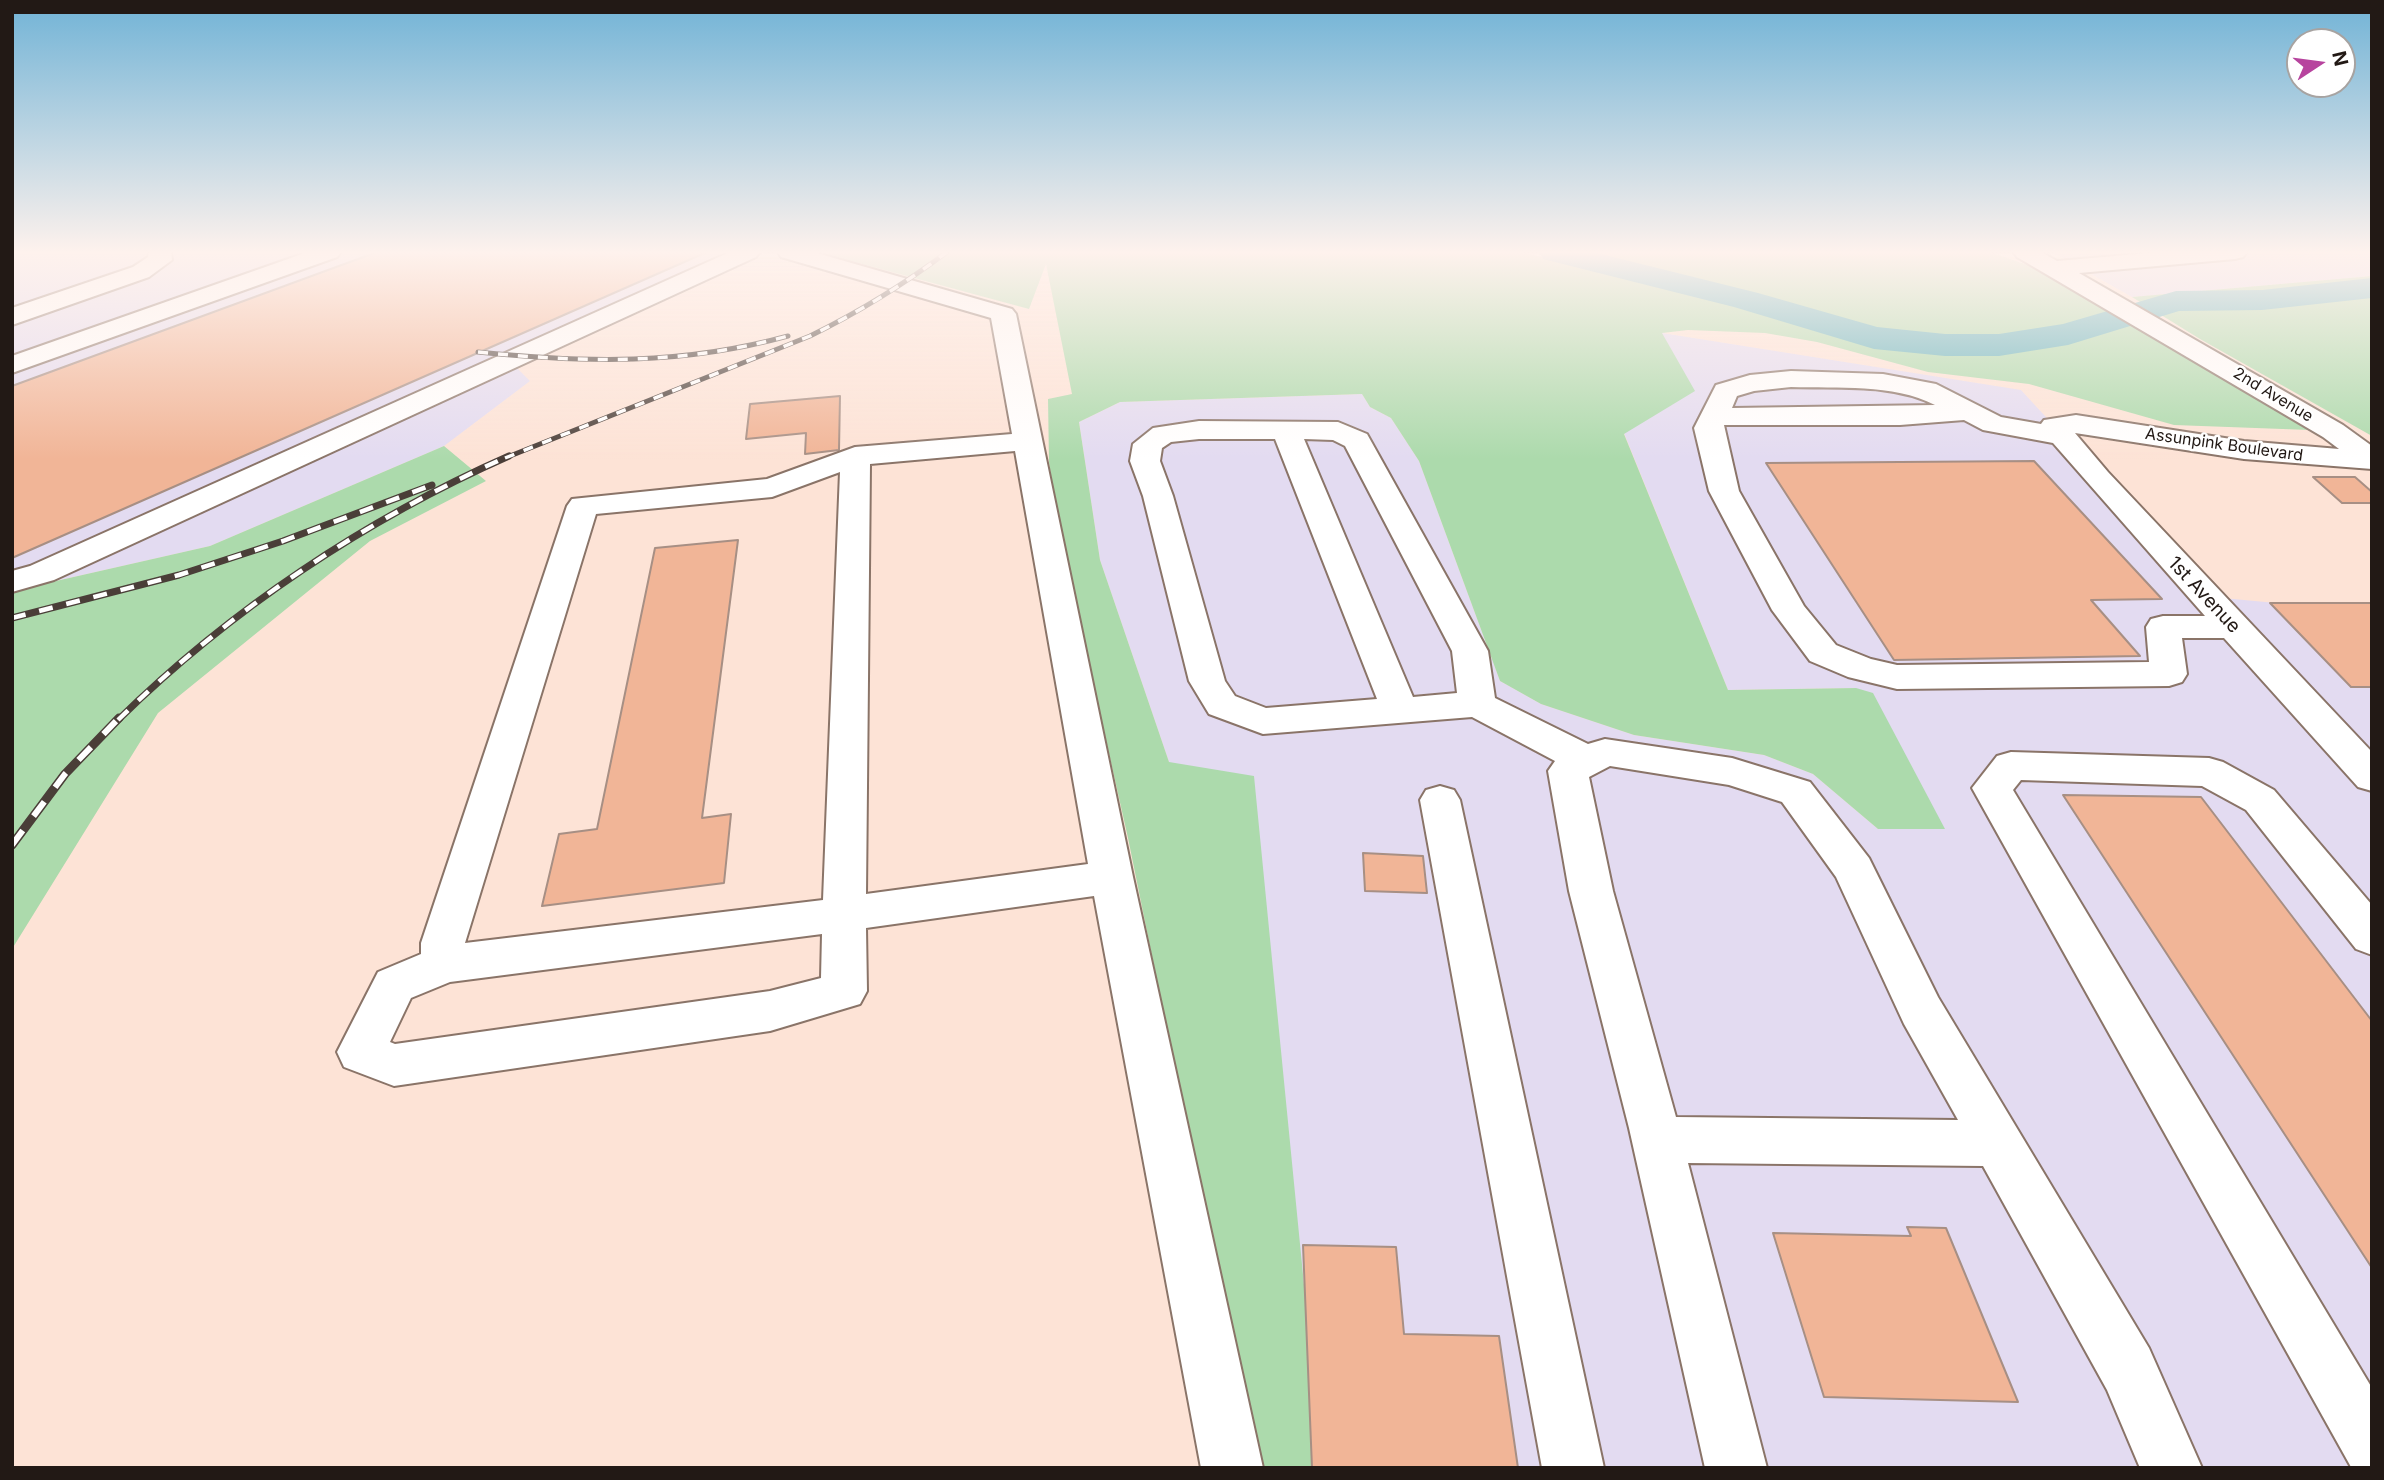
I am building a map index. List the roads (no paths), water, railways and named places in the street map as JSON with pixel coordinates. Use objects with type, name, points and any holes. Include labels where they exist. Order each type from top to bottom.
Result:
[{"type":"street","points":[[12,366],[137,321]]},
{"type":"street","points":[[12,582],[71,560],[137,550],[181,536],[304,482],[473,400],[502,377],[501,364],[596,321]]},
{"type":"street","points":[[1004,321],[1112,877],[1232,1468]]},
{"type":"street","name":"2nd Avenue","points":[[2147,321],[2333,431],[2371,459]]},
{"type":"street","name":"Assunpink Boulevard","points":[[2233,627],[2162,627],[2169,674],[1897,677],[1861,669],[1823,653],[1789,610],[1724,491],[1708,428],[1726,391],[1750,383],[1791,379],[1883,382],[1926,390],[1993,424],[2245,450],[2371,459]]},
{"type":"street","points":[[1477,704],[1470,651],[1357,440],[1338,431],[1199,429],[1163,434],[1148,444],[1145,461],[1158,496],[1207,681],[1222,705],[1263,721],[1477,704],[1588,761]]},
{"type":"street","name":"1st Avenue","points":[[2068,430],[2233,627],[2372,778]]},
{"type":"street","points":[[1286,431],[1400,709]]},
{"type":"street","points":[[445,964],[443,943],[583,506],[772,488],[855,456],[1027,441]]},
{"type":"street","points":[[855,456],[844,914],[844,991],[770,1012],[394,1065],[361,1052],[394,985],[445,964],[844,914],[1112,877]]},
{"type":"street","points":[[1736,1468],[1656,1140],[1591,891],[1568,771],[1605,752],[1732,772],[1796,792],[1854,869],[1921,1010],[2128,1369],[2171,1468]]},
{"type":"street","points":[[2372,937],[2260,800],[2209,772],[2011,766],[1992,788],[2372,1446]]},
{"type":"street","points":[[1440,800],[1573,1468]]},
{"type":"street","points":[[1656,1140],[1948,1144],[1997,1142]]},
{"type":"waterway","points":[[1817,321],[1874,338],[1945,345],[1999,345],[2068,334],[2110,321]]},
{"type":"railway","points":[[505,458],[810,336],[838,321]]},
{"type":"railway","points":[[478,352],[557,358],[634,359],[710,352],[788,336]]},
{"type":"railway","points":[[118,720],[206,641],[302,570],[403,508],[509,456]]},
{"type":"railway","points":[[12,618],[179,575],[283,541],[432,485]]},
{"type":"railway","points":[[12,845],[65,774],[119,718]]}]
